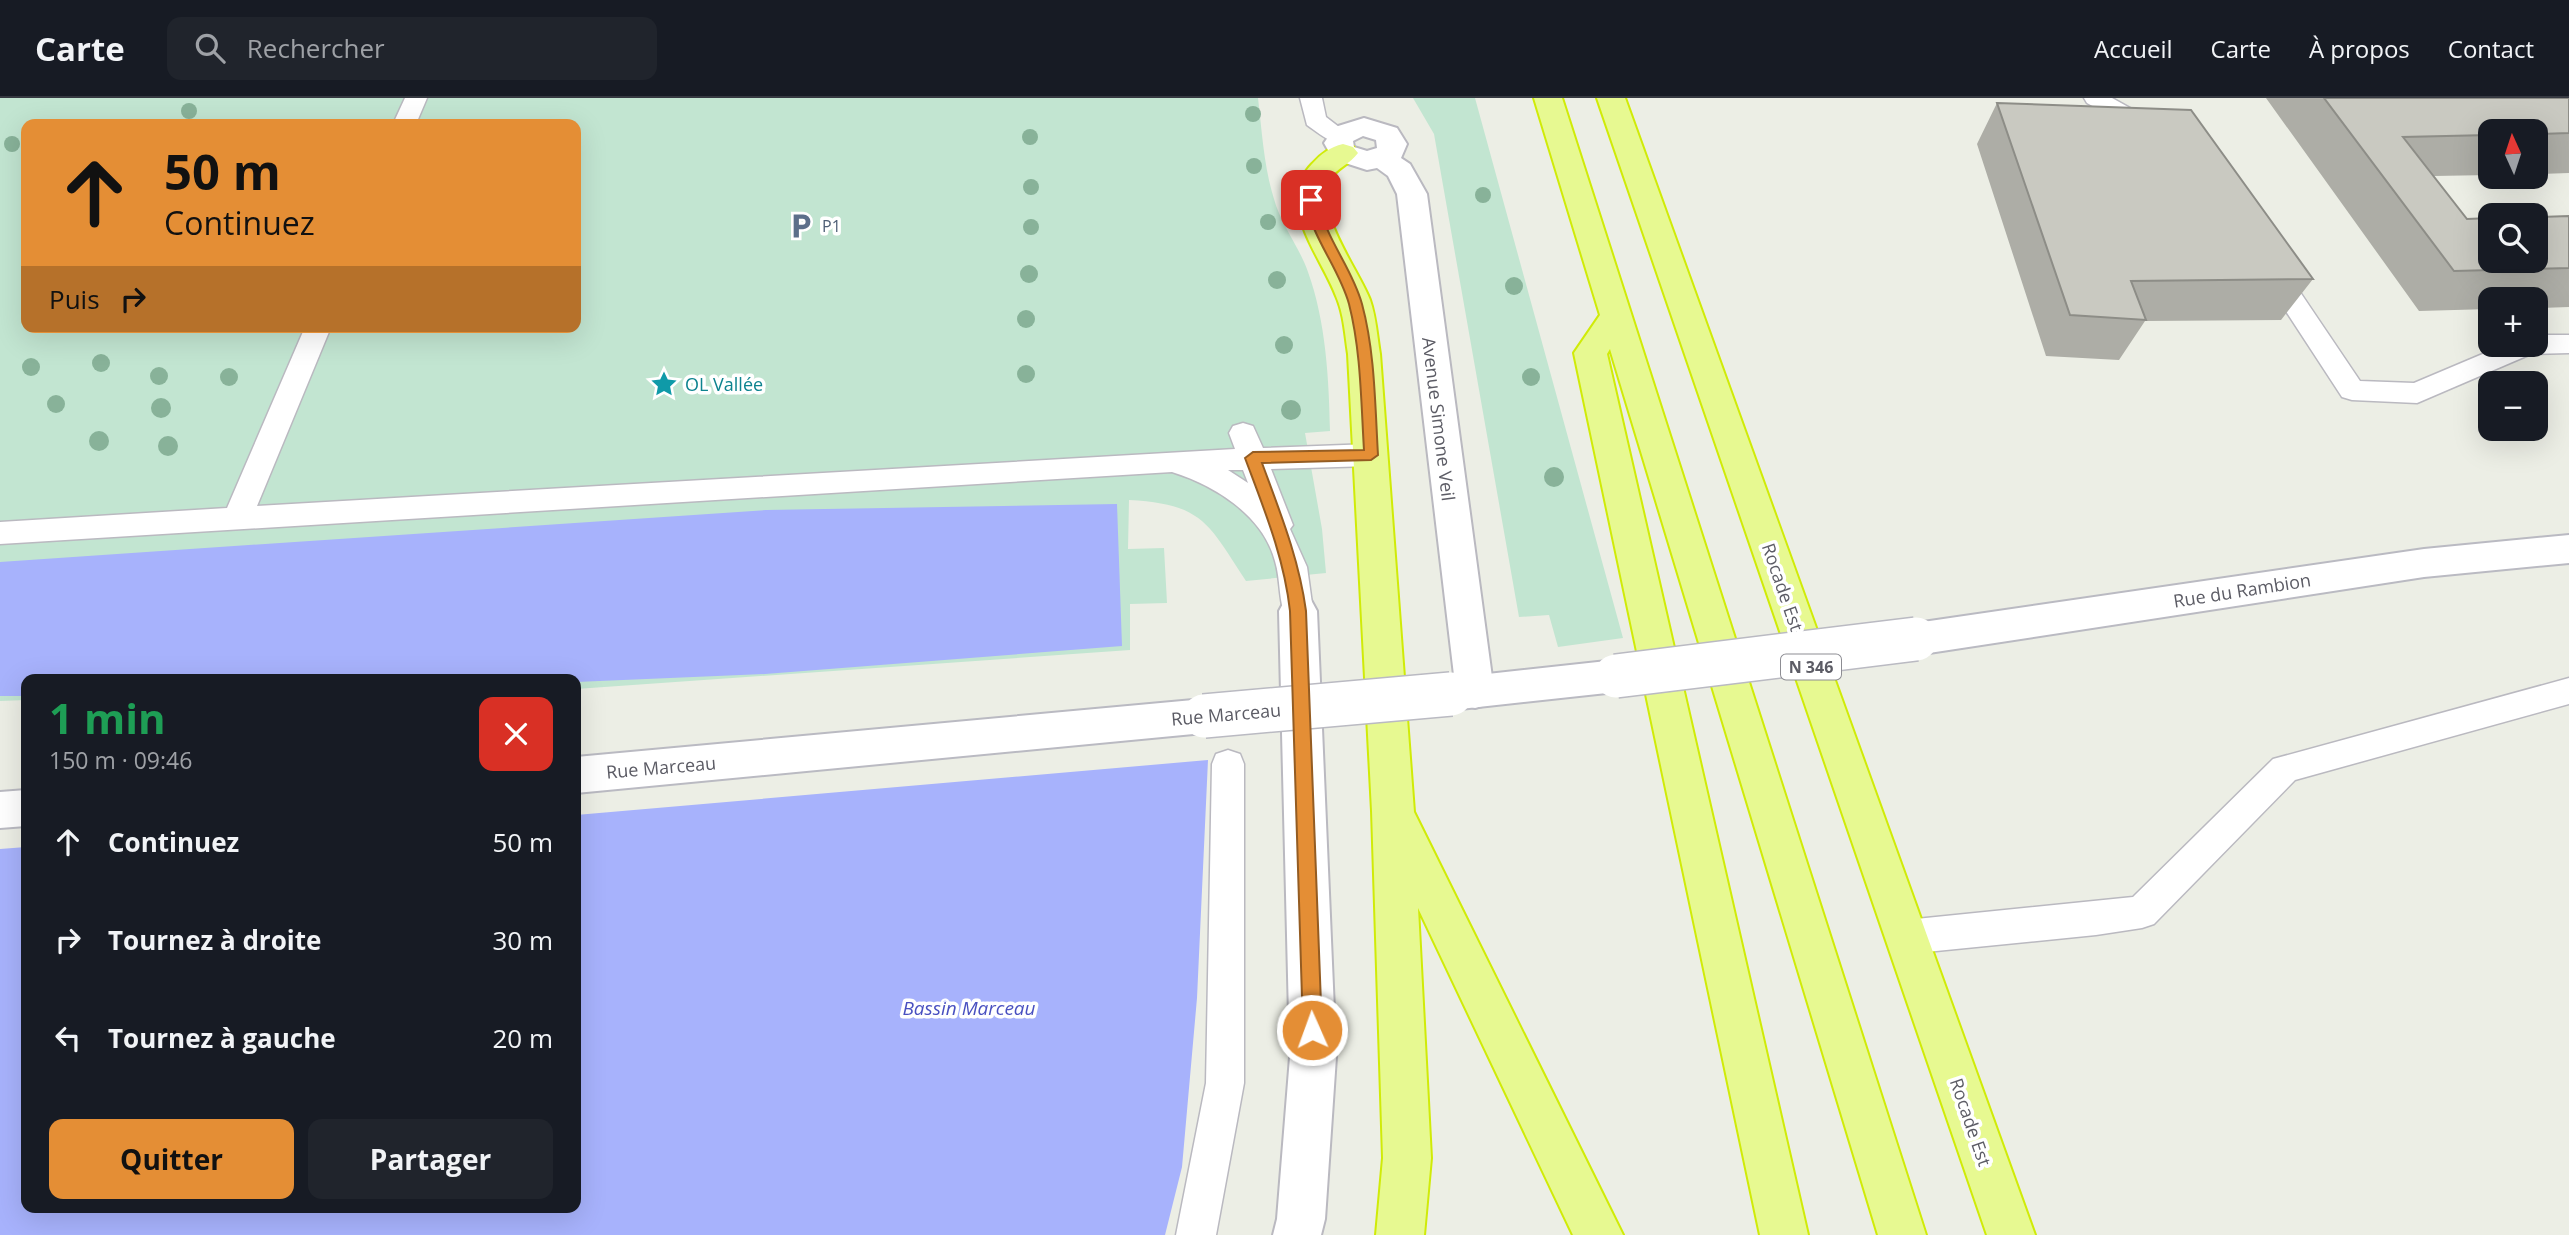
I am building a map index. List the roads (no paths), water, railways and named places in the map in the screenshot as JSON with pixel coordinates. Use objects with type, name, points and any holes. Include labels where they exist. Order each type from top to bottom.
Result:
[{"type":"highway","points":[[1548,98],[1902,1235]]},
{"type":"highway","name":"Rocade Est","points":[[1611,98],[2011,1235]]},
{"type":"highway","points":[[1349,139],[1313,181],[1311,200],[1316,223],[1355,302],[1364,354],[1393,811],[1407,1158],[1400,1235]]},
{"type":"highway","points":[[1616,316],[1590,353],[1784,1235]]},
{"type":"highway","points":[[1393,811],[1599,1235]]},
{"type":"street","points":[[1349,139],[1375,98]]},
{"type":"street","name":"Avenue Simone Veil","points":[[1349,139],[1367,161],[1383,158],[1400,171],[1412,194],[1463,693]]},
{"type":"street","name":"Rue du Rambion","points":[[1916,639],[2424,563],[2569,549]]},
{"type":"street","points":[[1297,1235],[1301,1219],[1313,1057],[1298,611]]},
{"type":"street","name":"Rue Marceau","points":[[581,775],[1463,693],[1916,639]]},
{"type":"street","points":[[0,810],[21,808]]},
{"type":"lane","points":[[407,119],[416,98]]},
{"type":"lane","points":[[1291,98],[1297,106],[1313,109],[1349,139]]},
{"type":"lane","points":[[2095,98],[2172,142]]},
{"type":"lane","points":[[2254,244],[2352,390],[2417,393],[2528,345],[2569,344]]},
{"type":"lane","points":[[237,518],[315,333]]},
{"type":"lane","points":[[1248,446],[1284,543],[1294,577],[1298,611]]},
{"type":"lane","points":[[0,533],[1172,461],[1248,446],[1371,455]]},
{"type":"lane","points":[[1172,461],[1210,474],[1236,490],[1262,514],[1284,543]]},
{"type":"lane","points":[[1906,937],[2096,919],[2142,912],[2285,769],[2569,691]]},
{"type":"lane","points":[[1196,1235],[1225,1083],[1228,764]]},
{"type":"water","points":[[1117,504],[1122,646],[765,674],[581,682],[581,674],[21,674],[21,696],[0,696],[0,562],[766,510]]},
{"type":"water","name":"Bassin Marceau","points":[[1208,760],[1197,998],[1182,1167],[1165,1235],[0,1235],[0,849],[21,847],[21,1213],[581,1213],[581,815]]},
{"type":"place","name":"P1","points":[[801,226]]},
{"type":"place","name":"OL Vallée","points":[[664,384]]}]
